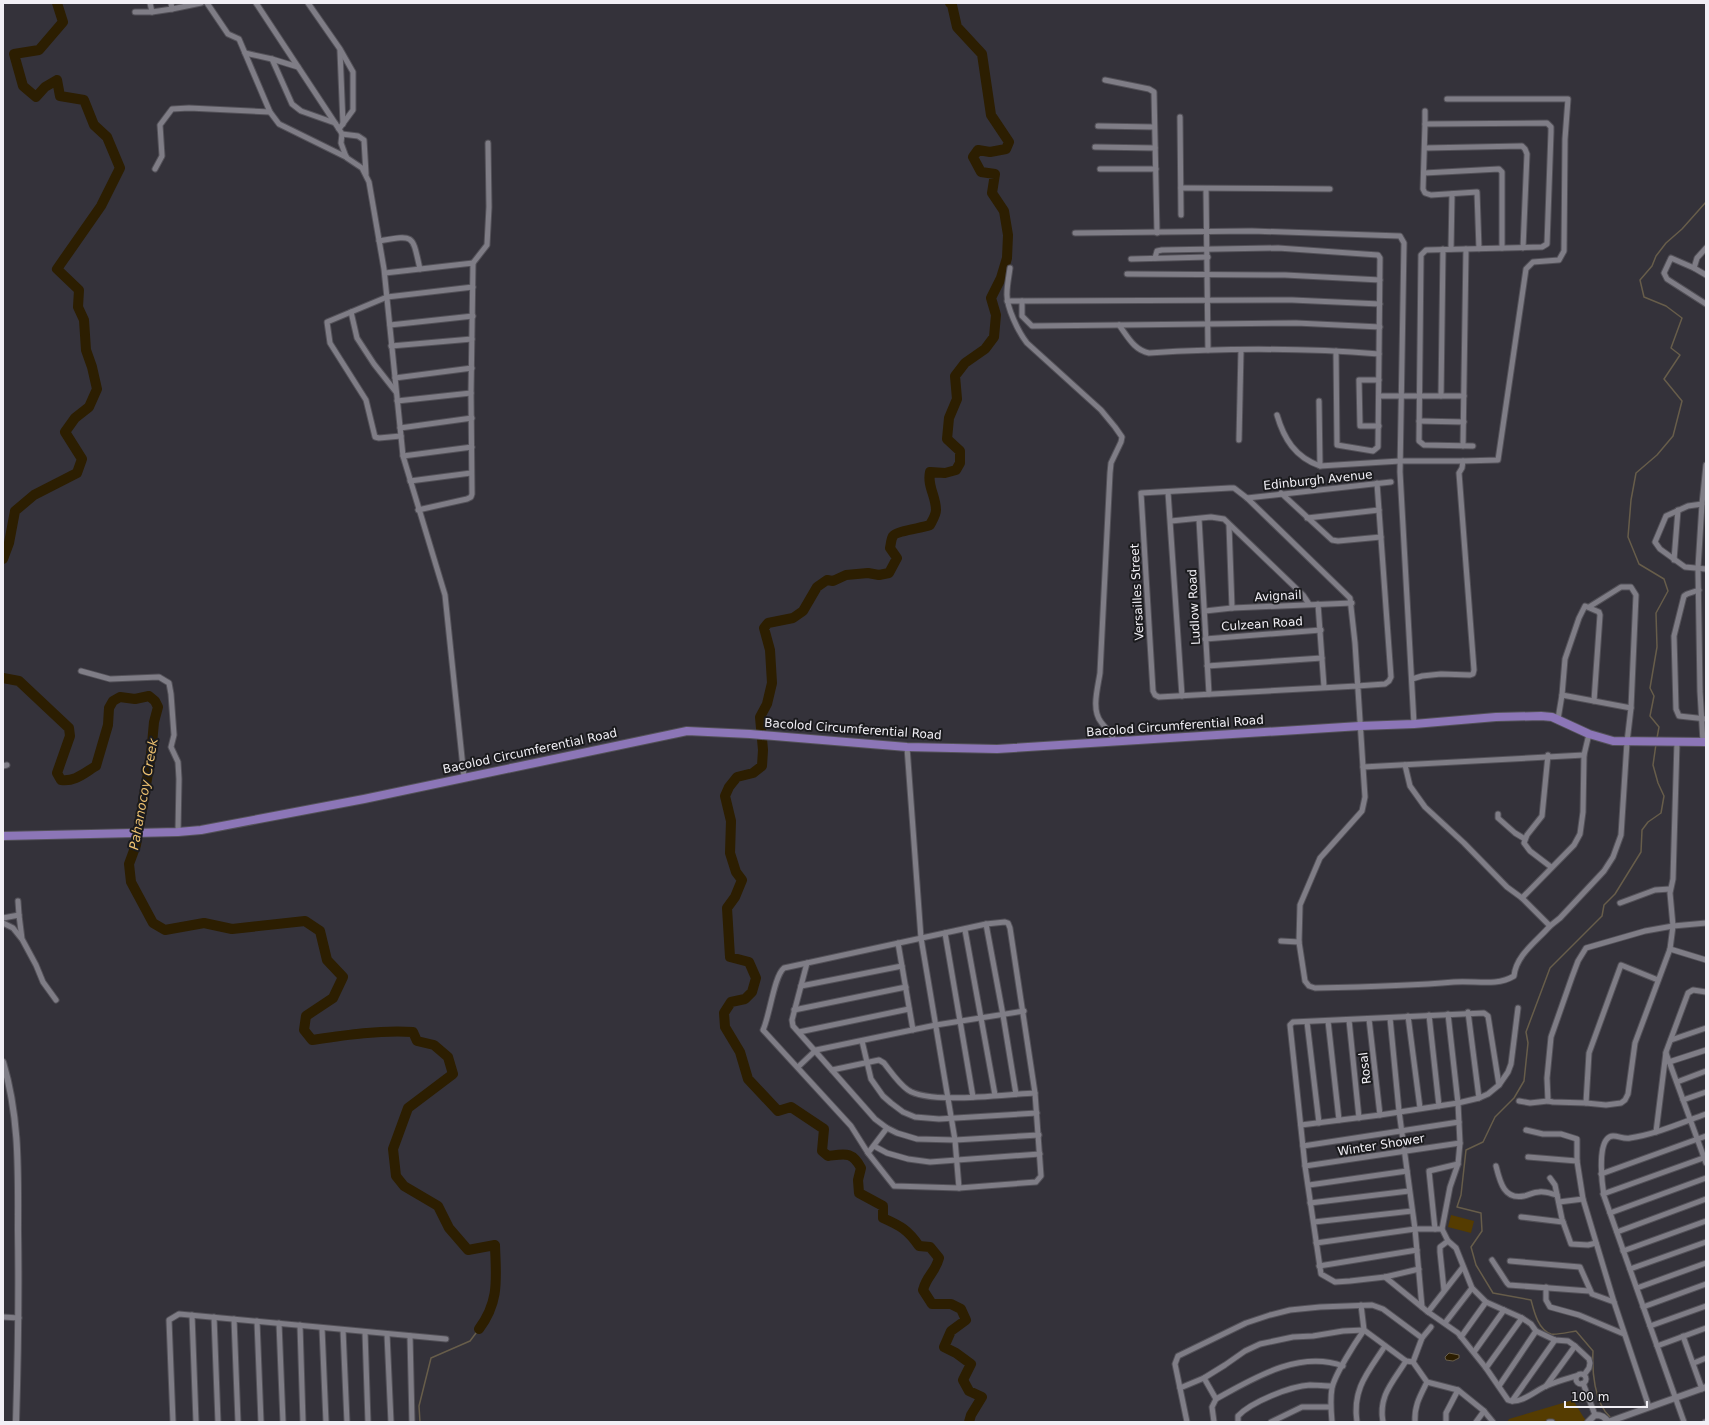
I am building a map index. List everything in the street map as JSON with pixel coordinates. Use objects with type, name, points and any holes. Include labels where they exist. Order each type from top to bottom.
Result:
[{"type":"main road","name":"Bacolod Circumferential Road","points":[[3,836],[178,832],[208,829],[312,809],[687,731],[750,734],[907,747],[997,749],[1360,726],[1414,724],[1496,717],[1540,716],[1558,719],[1589,734],[1613,741],[1705,742]]},
{"type":"street","points":[[150,3],[152,12]]},
{"type":"street","points":[[135,12],[152,12],[171,6],[201,3]]},
{"type":"street","points":[[207,3],[228,34],[239,38],[270,112],[279,124],[347,158],[362,168],[369,182],[380,241],[387,297],[403,456],[444,595],[464,777]]},
{"type":"street","points":[[256,3],[335,123]]},
{"type":"street","points":[[309,4],[340,49],[353,72],[353,108],[341,126]]},
{"type":"street","points":[[340,49],[341,126],[343,150],[347,158]]},
{"type":"street","points":[[245,53],[298,67]]},
{"type":"street","points":[[272,59],[292,104],[300,111],[341,126]]},
{"type":"street","points":[[1105,80],[1149,89],[1154,92],[1157,233]]},
{"type":"street","points":[[1278,415],[1286,439],[1293,449],[1309,462],[1320,466],[1400,461],[1498,460],[1526,269],[1533,262],[1559,260],[1564,251],[1565,138],[1568,99],[1447,99]]},
{"type":"street","points":[[156,169],[162,156],[160,125],[172,109],[189,108],[270,112]]},
{"type":"street","points":[[1425,111],[1423,189],[1425,193],[1431,195],[1477,192],[1479,249]]},
{"type":"street","points":[[1180,117],[1181,215]]},
{"type":"street","points":[[1425,124],[1547,123],[1551,132],[1547,244],[1542,247],[1523,248],[1426,250],[1421,255],[1419,441],[1424,446],[1473,446]]},
{"type":"street","points":[[1098,126],[1154,127]]},
{"type":"street","points":[[342,134],[358,136],[364,140],[366,175]]},
{"type":"street","points":[[418,510],[471,497],[473,263],[487,246],[490,207],[488,143]]},
{"type":"street","points":[[1425,148],[1522,146],[1525,149],[1527,154],[1523,248]]},
{"type":"street","points":[[1095,147],[1155,148]]},
{"type":"street","points":[[1100,170],[1156,169]]},
{"type":"street","points":[[1424,173],[1499,169],[1502,172],[1502,248]]},
{"type":"street","points":[[1181,188],[1330,189]]},
{"type":"street","points":[[1206,188],[1208,248],[1208,350]]},
{"type":"street","points":[[1451,249],[1452,194]]},
{"type":"street","points":[[1075,233],[1157,233],[1207,231],[1400,236],[1404,243],[1400,461],[1414,724]]},
{"type":"street","points":[[380,241],[405,237],[410,238],[414,243],[420,269]]},
{"type":"street","points":[[1155,258],[1157,251],[1162,250],[1208,248],[1278,248],[1378,255],[1380,258],[1379,426],[1378,447],[1373,451],[1337,445],[1336,351]]},
{"type":"street","points":[[1694,268],[1697,258],[1706,248]]},
{"type":"street","points":[[1441,396],[1443,249]]},
{"type":"street","points":[[1463,446],[1466,249]]},
{"type":"street","points":[[1130,259],[1208,257]]},
{"type":"street","points":[[1706,275],[1671,258],[1664,273],[1667,279],[1706,304]]},
{"type":"street","points":[[384,273],[473,263]]},
{"type":"street","points":[[1010,268],[1007,294],[1008,301],[1022,336],[1027,343],[1100,410],[1115,426],[1122,437],[1111,463],[1110,473],[1100,673],[1096,702],[1097,714],[1100,721],[1111,732],[1115,742]]},
{"type":"street","points":[[1127,274],[1285,275],[1380,280]]},
{"type":"street","points":[[401,436],[375,437],[366,400],[330,343],[327,322],[387,297],[473,287]]},
{"type":"street","points":[[1008,301],[1292,300],[1380,304]]},
{"type":"street","points":[[1022,301],[1022,316],[1032,326],[1296,323],[1380,327]]},
{"type":"street","points":[[350,312],[357,338],[374,364],[396,392]]},
{"type":"street","points":[[390,325],[473,316]]},
{"type":"street","points":[[1014,318],[1022,316]]},
{"type":"street","points":[[1119,325],[1135,347],[1141,351],[1149,353],[1241,350],[1336,351],[1379,354]]},
{"type":"street","points":[[391,346],[472,338]]},
{"type":"street","points":[[1239,440],[1241,350]]},
{"type":"street","points":[[395,378],[472,368]]},
{"type":"street","points":[[1379,380],[1359,380],[1360,426],[1379,426]]},
{"type":"street","points":[[397,401],[471,393]]},
{"type":"street","points":[[1379,396],[1464,396]]},
{"type":"street","points":[[1318,401],[1320,466]]},
{"type":"street","points":[[400,428],[472,418]]},
{"type":"street","points":[[1419,421],[1464,422]]},
{"type":"street","points":[[403,456],[472,448]]},
{"type":"street","points":[[1412,679],[1422,676],[1441,674],[1470,675],[1473,674],[1474,670],[1459,473],[1462,468],[1463,461]]},
{"type":"street","points":[[1705,742],[1698,568],[1706,465]]},
{"type":"street","points":[[410,481],[472,473]]},
{"type":"street","name":"Edinburgh Avenue","points":[[1248,498],[1281,493],[1391,482]]},
{"type":"street","points":[[1377,483],[1391,676],[1389,681],[1386,684],[1357,686],[1324,687],[1182,696],[1168,492],[1234,488],[1248,498],[1346,594],[1352,603],[1357,686],[1363,767],[1364,807],[1358,817],[1318,861],[1300,905],[1299,942],[1305,981],[1309,986],[1315,988],[1423,985],[1454,982],[1496,982],[1506,980],[1514,976],[1515,967],[1523,954],[1550,926],[1560,918],[1604,871],[1616,850],[1621,835],[1627,742],[1631,708],[1636,595],[1631,587],[1620,587],[1589,607],[1584,607],[1565,659],[1558,719]]},
{"type":"street","name":"Versailles Street","points":[[1168,492],[1141,493],[1153,691],[1155,696],[1159,698],[1182,696]]},
{"type":"street","points":[[1281,493],[1332,540],[1338,541],[1381,537]]},
{"type":"street","points":[[1702,504],[1688,506],[1666,516],[1655,542],[1657,546],[1685,567],[1706,569]]},
{"type":"street","points":[[1307,518],[1379,510]]},
{"type":"street","points":[[1674,560],[1678,510]]},
{"type":"street","points":[[1171,520],[1218,517],[1224,519],[1303,595],[1310,604]]},
{"type":"street","name":"Ludlow Road","points":[[1199,519],[1209,694]]},
{"type":"street","points":[[1229,525],[1232,608]]},
{"type":"street","points":[[1699,590],[1684,596],[1674,639],[1676,710],[1679,716],[1704,719]]},
{"type":"street","name":"Avignail","points":[[1205,611],[1232,608],[1352,603]]},
{"type":"street","points":[[1318,604],[1324,687]]},
{"type":"street","points":[[1589,607],[1598,612],[1600,615],[1594,701]]},
{"type":"street","name":"Culzean Road","points":[[1205,638],[1321,630]]},
{"type":"street","points":[[1207,666],[1322,658]]},
{"type":"street","points":[[81,670],[110,679],[159,677],[169,682],[174,735],[172,747],[178,762],[178,832]]},
{"type":"street","points":[[1562,695],[1631,708]]},
{"type":"street","points":[[1522,898],[1574,845],[1580,834],[1583,812],[1584,755],[1589,734]]},
{"type":"street","points":[[1519,1101],[1530,1103],[1548,1101],[1610,1104],[1620,1103],[1625,1100],[1630,1084],[1636,1043],[1670,949],[1673,926],[1670,890],[1673,871],[1677,742]]},
{"type":"street","points":[[907,747],[921,938],[955,1140],[958,1161],[959,1188]]},
{"type":"street","points":[[1363,767],[1508,759],[1548,755],[1584,755]]},
{"type":"street","points":[[1548,755],[1542,816],[1525,839],[1524,843],[1526,847],[1551,867]]},
{"type":"street","points":[[1405,765],[1410,786],[1425,807],[1464,843],[1507,887],[1522,898],[1550,926]]},
{"type":"street","points":[[1498,814],[1498,818],[1515,833],[1525,839]]},
{"type":"street","points":[[1620,903],[1655,890],[1670,890]]},
{"type":"street","points":[[18,901],[22,939]]},
{"type":"street","points":[[3,918],[19,915]]},
{"type":"street","points":[[3,923],[13,928],[22,939],[43,982],[56,1000]]},
{"type":"street","points":[[1008,923],[1024,1011],[1035,1093],[1041,1176],[1036,1182],[959,1188],[894,1186],[868,1153],[851,1126],[763,1030],[769,1014],[780,970],[807,962],[921,938],[965,930],[986,924],[1008,923]]},
{"type":"street","points":[[1548,1101],[1547,1078],[1551,1037],[1572,977],[1586,948],[1598,943],[1673,926],[1706,923]]},
{"type":"street","points":[[986,924],[1016,1094]]},
{"type":"street","points":[[965,930],[995,1095]]},
{"type":"street","points":[[945,933],[973,1096]]},
{"type":"street","points":[[1281,941],[1299,942]]},
{"type":"street","points":[[898,943],[913,1030]]},
{"type":"street","points":[[1670,949],[1706,960]]},
{"type":"street","points":[[807,962],[792,1023],[875,1119],[887,1128],[917,1139],[955,1140],[1039,1135]]},
{"type":"street","points":[[1586,1103],[1589,1053],[1621,965],[1658,980]]},
{"type":"street","points":[[801,986],[902,966]]},
{"type":"street","points":[[794,1010],[906,987]]},
{"type":"street","points":[[1656,1132],[1666,1052],[1688,993],[1693,990],[1706,992]]},
{"type":"street","points":[[1300,1125],[1359,1118],[1458,1103],[1479,1098],[1488,1094],[1498,1085],[1508,1072],[1511,1064],[1518,1008]]},
{"type":"street","points":[[799,1032],[909,1009]]},
{"type":"street","points":[[798,1067],[816,1050],[936,1025],[1024,1011]]},
{"type":"street","points":[[1468,1012],[1479,1098]]},
{"type":"street","points":[[1419,1269],[1385,1277],[1335,1282],[1321,1274],[1305,1166],[1290,1025],[1293,1022],[1484,1012],[1488,1016],[1498,1085]]},
{"type":"street","points":[[1448,1014],[1458,1103],[1460,1143],[1458,1164],[1450,1187],[1442,1229],[1448,1241],[1456,1248],[1472,1288],[1486,1302],[1522,1318],[1531,1324],[1536,1331],[1555,1340],[1568,1341],[1589,1360],[1589,1368],[1584,1375],[1586,1378],[1582,1384]]},
{"type":"street","points":[[1428,1015],[1439,1106]]},
{"type":"street","points":[[1408,1016],[1420,1108]]},
{"type":"street","points":[[1390,1018],[1401,1131],[1405,1150],[1415,1229],[1422,1308]]},
{"type":"street","name":"Rosal","points":[[1369,1019],[1380,1115]]},
{"type":"street","points":[[1349,1020],[1359,1118]]},
{"type":"street","points":[[1328,1021],[1339,1120]]},
{"type":"street","points":[[1307,1022],[1319,1123]]},
{"type":"street","points":[[1671,1040],[1706,1028]]},
{"type":"street","points":[[862,1041],[871,1079],[883,1096],[903,1112],[923,1119],[1037,1113]]},
{"type":"street","points":[[1670,1062],[1706,1050]]},
{"type":"street","points":[[1603,1194],[1705,1159],[1666,1052]]},
{"type":"street","points":[[832,1070],[879,1060],[884,1063],[908,1090],[918,1095],[948,1099],[973,1096],[1035,1093]]},
{"type":"street","points":[[3,1062],[12,1096],[17,1131],[19,1318],[16,1422]]},
{"type":"street","points":[[1677,1082],[1706,1071]]},
{"type":"street","points":[[1683,1100],[1706,1092]]},
{"type":"street","points":[[1684,1422],[1603,1194],[1601,1174],[1602,1153],[1607,1139],[1615,1136],[1624,1139],[1642,1137],[1706,1114]]},
{"type":"street","points":[[1303,1146],[1459,1122]]},
{"type":"street","points":[[868,1153],[887,1128]]},
{"type":"street","points":[[1526,1130],[1543,1134],[1561,1134],[1576,1138],[1578,1141],[1577,1160],[1582,1199],[1624,1334],[1649,1407]]},
{"type":"street","points":[[1601,1174],[1706,1136]]},
{"type":"street","name":"Winter Shower","points":[[1305,1166],[1460,1143]]},
{"type":"street","points":[[874,1146],[887,1153],[908,1160],[930,1162],[1040,1154]]},
{"type":"street","points":[[1528,1157],[1577,1160]]},
{"type":"street","points":[[1435,1229],[1429,1171],[1458,1164]]},
{"type":"street","points":[[1496,1166],[1504,1190],[1509,1194],[1520,1196],[1539,1192],[1558,1196]]},
{"type":"street","points":[[1309,1185],[1407,1171]]},
{"type":"street","points":[[1550,1178],[1554,1181],[1563,1222],[1572,1244],[1588,1245],[1596,1243]]},
{"type":"street","points":[[1610,1213],[1706,1178]]},
{"type":"street","points":[[1310,1203],[1409,1191]]},
{"type":"street","points":[[1558,1202],[1582,1199]]},
{"type":"street","points":[[1617,1232],[1706,1200]]},
{"type":"street","points":[[1314,1222],[1412,1211]]},
{"type":"street","points":[[1521,1217],[1563,1222]]},
{"type":"street","points":[[1624,1251],[1706,1221]]},
{"type":"street","points":[[1316,1244],[1415,1229],[1442,1229]]},
{"type":"street","points":[[1444,1290],[1440,1246],[1448,1241]]},
{"type":"street","points":[[1630,1269],[1706,1242]]},
{"type":"street","points":[[1319,1266],[1416,1250]]},
{"type":"street","points":[[1492,1260],[1506,1283],[1509,1285],[1589,1291]]},
{"type":"street","points":[[1510,1261],[1580,1267],[1589,1291],[1595,1297],[1614,1302]]},
{"type":"street","points":[[1637,1288],[1706,1264]]},
{"type":"street","points":[[1428,1312],[1463,1267]]},
{"type":"street","points":[[1385,1277],[1422,1308],[1445,1323],[1461,1337],[1486,1368],[1508,1400],[1512,1401],[1526,1397],[1546,1386],[1579,1374],[1584,1375]]},
{"type":"street","points":[[1643,1307],[1706,1284]]},
{"type":"street","points":[[1546,1287],[1546,1300],[1550,1307],[1579,1315],[1624,1334]]},
{"type":"street","points":[[1445,1323],[1472,1288]]},
{"type":"street","points":[[1461,1337],[1486,1302]]},
{"type":"street","points":[[1332,1422],[1330,1407],[1332,1386],[1354,1345],[1364,1330],[1361,1305]]},
{"type":"street","points":[[1187,1422],[1175,1364],[1178,1356],[1246,1323],[1290,1310],[1361,1305],[1377,1306],[1422,1338]]},
{"type":"street","points":[[1650,1326],[1706,1306]]},
{"type":"street","points":[[1474,1352],[1504,1310]]},
{"type":"street","points":[[173,1422],[169,1320],[179,1314],[387,1334],[446,1338]]},
{"type":"street","points":[[192,1315],[196,1422]]},
{"type":"street","points":[[3,1317],[19,1318]]},
{"type":"street","points":[[214,1317],[218,1422]]},
{"type":"street","points":[[1486,1368],[1522,1318]]},
{"type":"street","points":[[234,1319],[238,1422]]},
{"type":"street","points":[[257,1321],[261,1422]]},
{"type":"street","points":[[279,1323],[283,1422]]},
{"type":"street","points":[[300,1325],[303,1422]]},
{"type":"street","points":[[1413,1362],[1422,1338],[1431,1327]]},
{"type":"street","points":[[322,1328],[326,1422]]},
{"type":"street","points":[[1657,1346],[1706,1328]]},
{"type":"street","points":[[343,1330],[347,1422]]},
{"type":"street","points":[[1180,1388],[1204,1378],[1245,1351],[1260,1344],[1293,1337],[1364,1330],[1406,1361],[1413,1362],[1427,1382],[1458,1390],[1484,1411],[1493,1422]]},
{"type":"street","points":[[1498,1386],[1536,1331]]},
{"type":"street","points":[[365,1332],[368,1422]]},
{"type":"street","points":[[387,1334],[391,1422]]},
{"type":"street","points":[[410,1336],[412,1422]]},
{"type":"street","points":[[1595,1415],[1600,1415],[1608,1422],[1704,1388],[1683,1336]]},
{"type":"street","points":[[1512,1401],[1555,1340]]},
{"type":"street","points":[[1357,1422],[1356,1400],[1359,1388],[1364,1377],[1385,1346]]},
{"type":"street","points":[[1546,1386],[1574,1346]]},
{"type":"street","points":[[1694,1363],[1706,1358]]},
{"type":"street","points":[[1214,1422],[1212,1407],[1216,1398],[1272,1370],[1293,1364],[1320,1360],[1343,1366]]},
{"type":"street","points":[[1383,1422],[1381,1409],[1385,1394],[1406,1361]]},
{"type":"street","points":[[1576,1376],[1576,1381],[1582,1384],[1595,1415]]},
{"type":"street","points":[[1204,1378],[1216,1398]]},
{"type":"street","points":[[1415,1422],[1414,1412],[1416,1402],[1427,1382]]},
{"type":"street","points":[[1238,1422],[1238,1416],[1243,1411],[1279,1392],[1311,1385],[1332,1386]]},
{"type":"street","points":[[1446,1422],[1446,1414],[1458,1390]]},
{"type":"street","points":[[1271,1422],[1302,1407],[1330,1407]]},
{"type":"street","points":[[1476,1422],[1484,1411]]},
{"type":"street","points":[[1588,1422],[1595,1415]]},
{"type":"shaded area","points":[[1451,1215],[1474,1221],[1471,1233],[1448,1227]]},
{"type":"shaded area","points":[[1449,1353],[1459,1355],[1459,1358],[1453,1361],[1446,1360],[1445,1357]]},
{"type":"shaded area","points":[[1573,1400],[1584,1418],[1589,1422],[1507,1422],[1509,1419]]},
{"type":"waterway","name":"Pahanocoy Creek","points":[[3,559],[9,543],[15,511],[34,495],[77,473],[82,459],[65,432],[75,418],[89,407],[97,389],[86,350],[84,320],[78,307],[79,290],[57,269],[101,206],[120,168],[107,137],[94,125],[84,100],[60,96],[57,80],[45,87],[36,97],[23,86],[14,54],[39,50],[63,22],[57,3]]},
{"type":"waterway","points":[[950,3],[952,5],[957,27],[982,54],[991,115],[1009,142],[1006,149],[990,152],[978,150],[973,157],[981,172],[995,174],[992,193],[1004,211],[1008,235],[1007,258],[1001,278],[991,298],[996,315],[994,337],[985,349],[965,363],[955,376],[957,399],[949,418],[947,439],[960,451],[960,463],[956,470],[945,473],[930,472],[929,477],[936,505],[935,516],[930,525],[895,534],[893,536],[890,548],[897,558],[889,573],[879,575],[868,573],[846,575],[833,581],[827,580],[817,587],[803,611],[793,618],[768,623],[764,628],[770,650],[772,683],[767,704],[760,717],[763,750],[762,766],[753,773],[737,777],[729,787],[725,796],[731,821],[730,853],[736,872],[742,880],[735,897],[727,908],[730,957],[749,962],[756,978],[752,992],[745,999],[731,1002],[724,1013],[725,1027],[740,1052],[748,1079],[778,1111],[791,1107],[824,1129],[822,1151],[828,1156],[844,1154],[851,1156],[861,1168],[858,1180],[859,1193],[883,1206],[883,1218],[904,1229],[919,1246],[930,1247],[939,1258],[923,1290],[932,1304],[951,1304],[961,1309],[966,1320],[951,1331],[944,1347],[956,1353],[971,1364],[963,1380],[969,1391],[982,1397],[971,1415],[969,1422]]},
{"type":"waterway","points":[[1657,738],[1659,727],[1650,716],[1654,696],[1650,688],[1657,647],[1656,613],[1668,591],[1664,579],[1639,564],[1628,537],[1631,500],[1636,473],[1657,455],[1673,436],[1682,401],[1664,379],[1680,355],[1671,348],[1682,318],[1666,306],[1644,297],[1640,280],[1652,266],[1656,256],[1666,243],[1682,229],[1706,202]]},
{"type":"waterway","name":"Pahanocoy Creek","points":[[3,678],[19,681],[69,728],[70,736],[57,773],[61,780],[71,780],[96,766],[108,725],[109,708],[113,701],[120,697],[135,699],[149,696],[155,701],[158,707],[154,722],[151,755],[136,845],[129,864],[131,882],[153,923],[165,930],[204,923],[232,929],[305,921],[320,931],[327,960],[343,977],[333,998],[306,1016],[304,1030],[312,1040],[375,1032],[413,1032],[417,1041],[434,1045],[448,1057],[453,1074],[408,1108],[393,1149],[396,1176],[404,1186],[438,1206],[449,1228],[468,1250],[495,1245],[496,1279],[494,1299],[486,1319],[479,1329]]},
{"type":"waterway","points":[[1610,1417],[1600,1403],[1597,1395],[1593,1368],[1593,1351],[1576,1331],[1551,1334],[1543,1329],[1537,1320],[1531,1300],[1493,1293],[1476,1265],[1471,1247],[1482,1231],[1481,1213],[1457,1207],[1461,1195],[1466,1150],[1483,1142],[1495,1117],[1514,1098],[1524,1081],[1528,1043],[1526,1032],[1550,968],[1602,916],[1604,905],[1615,894],[1641,852],[1642,830],[1648,822],[1661,813],[1664,796],[1658,783],[1653,765],[1656,744]]},
{"type":"waterway","name":"Pahanocoy Creek","points":[[420,1422],[419,1406],[431,1358],[470,1341],[479,1329]]}]
